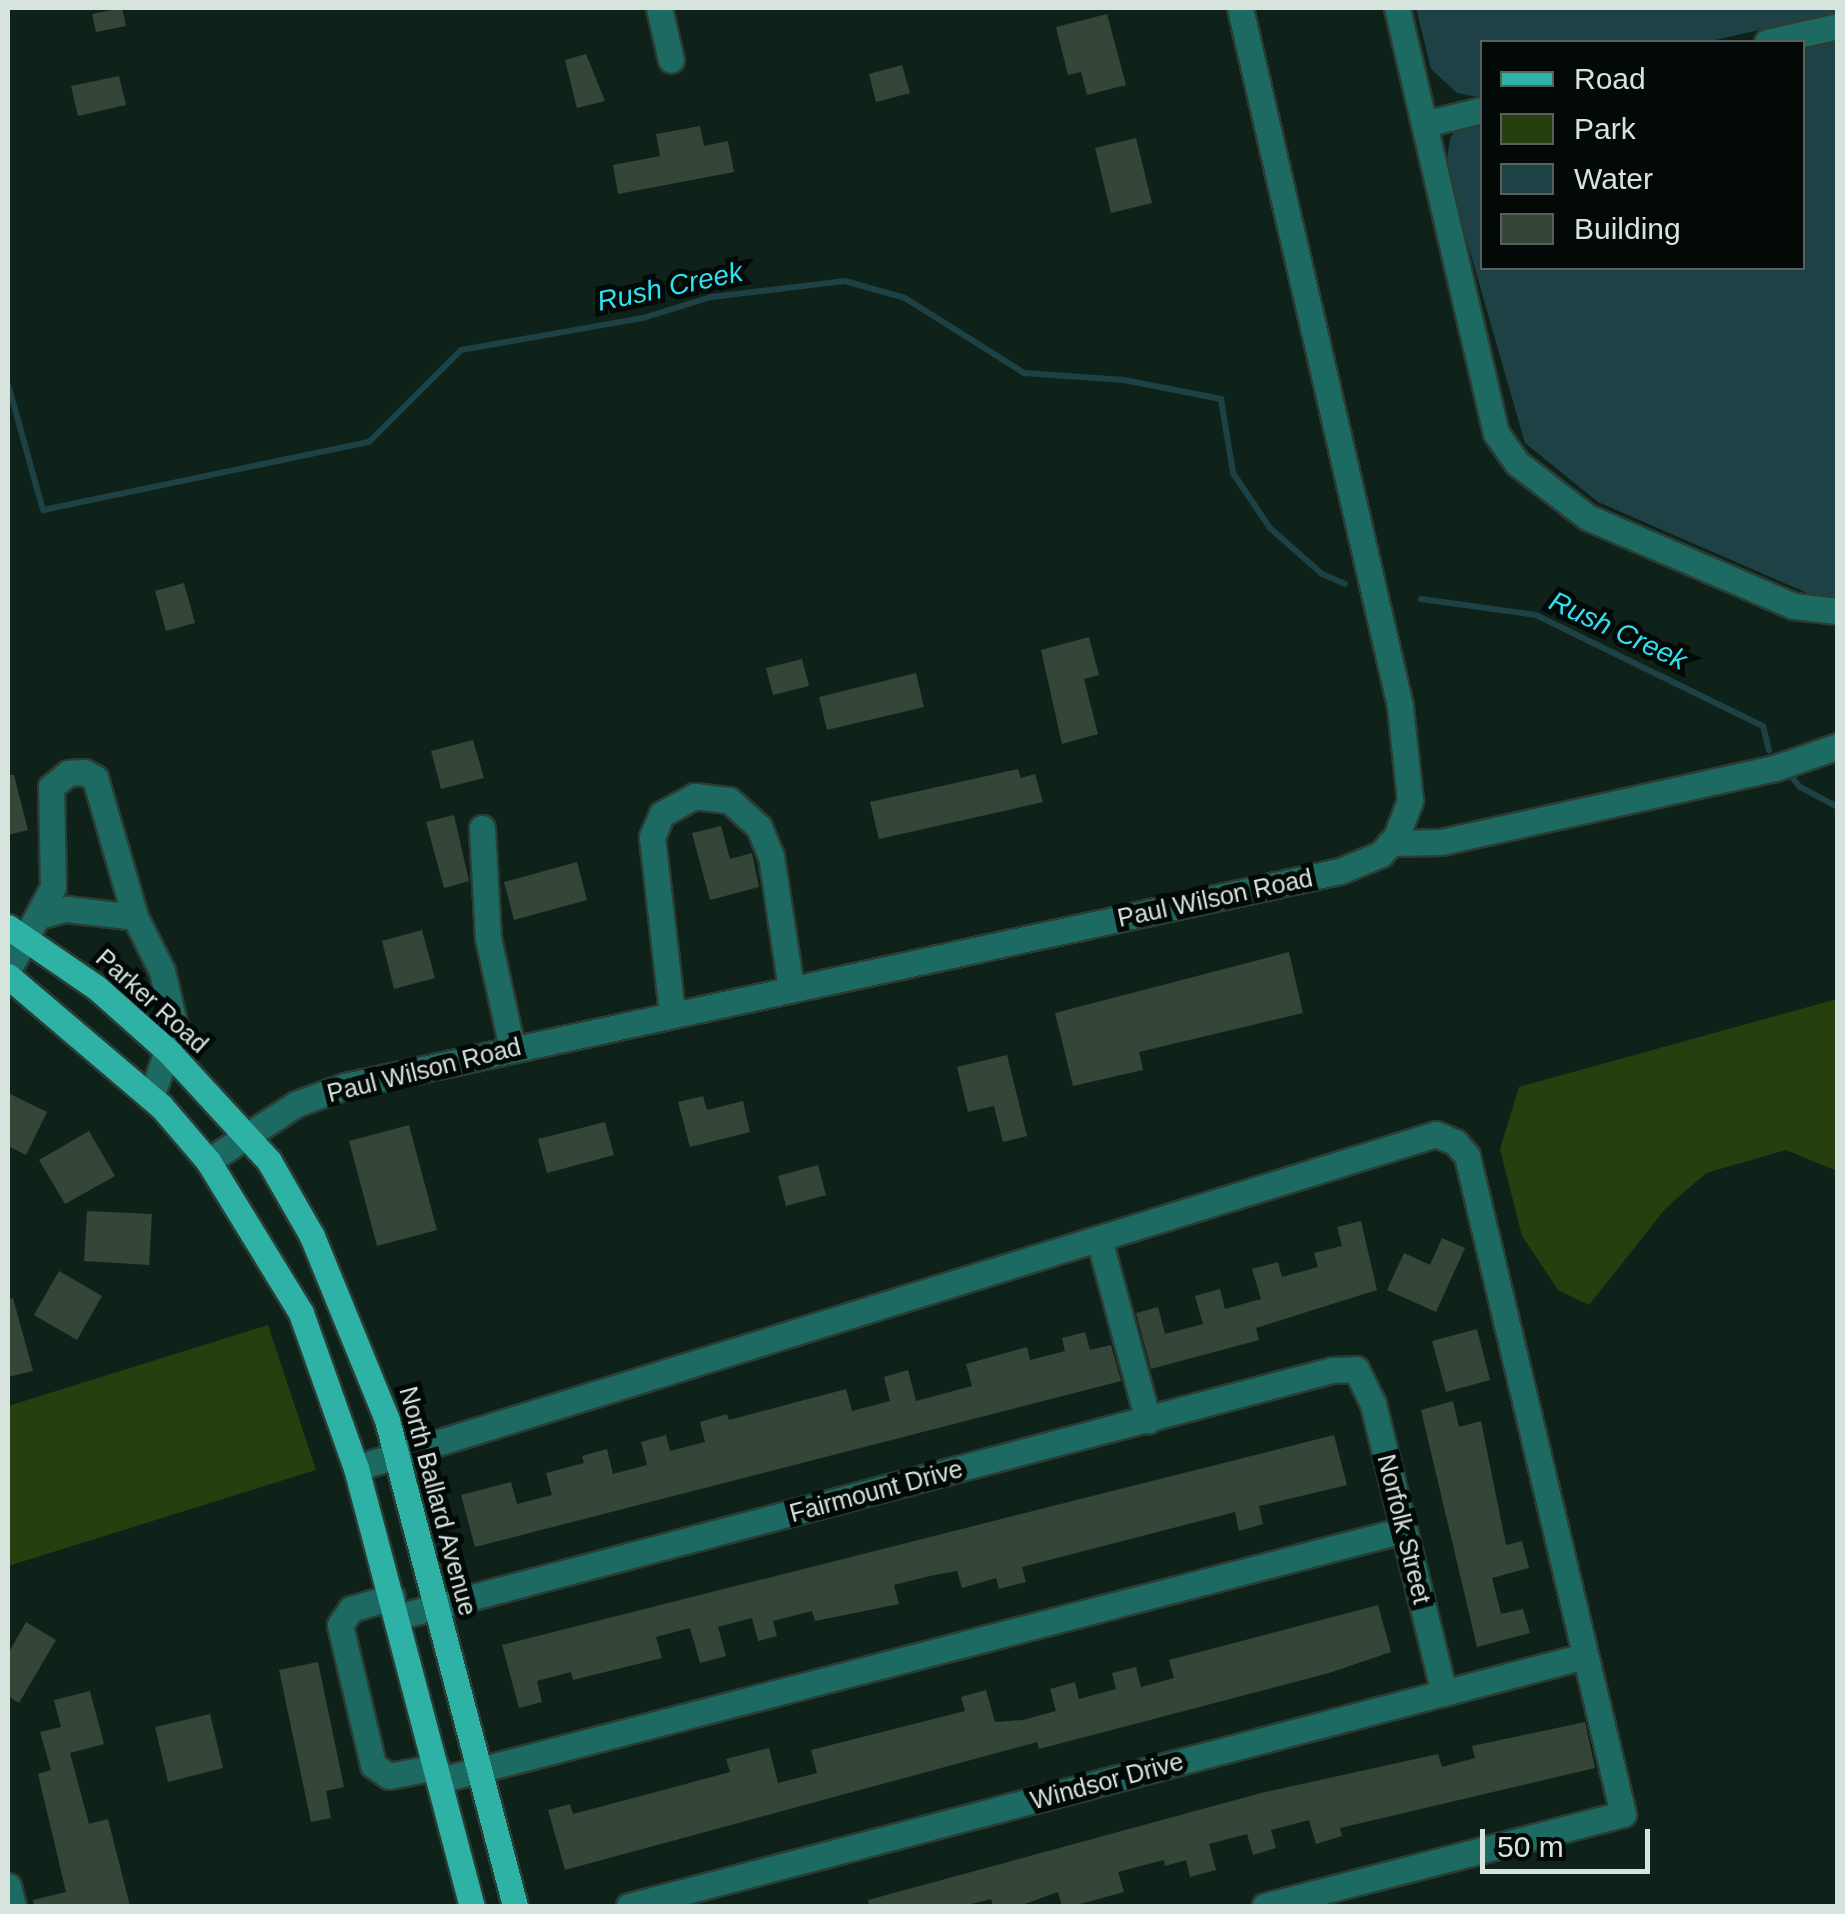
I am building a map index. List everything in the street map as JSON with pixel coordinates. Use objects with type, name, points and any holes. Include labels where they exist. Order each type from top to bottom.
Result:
[{"type":"main road","name":"Parker Road","points":[[25,927],[168,1051],[247,1133]]},
{"type":"main road","points":[[8,973],[151,1097],[208,1161],[302,1313],[356,1468],[472,1906]]},
{"type":"main road","name":"North Ballard Avenue","points":[[247,1133],[333,1282],[397,1456],[515,1906]]},
{"type":"street","points":[[659,8],[671,60]]},
{"type":"street","points":[[1240,8],[1400,706],[1410,800],[1407,819],[1390,844]]},
{"type":"street","points":[[1397,8],[1496,433],[1517,463],[1587,516],[1794,606],[1838,611]]},
{"type":"street","points":[[1775,40],[1838,26]]},
{"type":"street","points":[[1424,124],[1480,110]]},
{"type":"street","points":[[1390,844],[1441,842],[1775,768],[1838,746]]},
{"type":"street","points":[[8,973],[25,927],[53,887],[51,787],[68,773],[84,772],[96,778],[134,917],[162,971],[175,1027],[151,1097]]},
{"type":"street","points":[[672,1014],[652,837],[662,814],[694,796],[729,800],[758,827],[771,856],[791,988]]},
{"type":"street","points":[[482,828],[488,938],[512,1048]]},
{"type":"street","name":"Paul Wilson Road","points":[[208,1161],[247,1133],[345,1086],[1340,871],[1390,844]]},
{"type":"street","points":[[25,927],[66,909],[134,917]]},
{"type":"street","points":[[356,1468],[1436,1134],[1455,1142],[1467,1156],[1622,1814],[1266,1906]]},
{"type":"street","points":[[1099,1238],[1148,1420]]},
{"type":"street","name":"Fairmount Drive","points":[[438,1774],[389,1776],[373,1765],[340,1624],[352,1609],[436,1606],[1148,1420],[1356,1370]]},
{"type":"street","name":"Norfolk Street","points":[[1356,1370],[1374,1404],[1444,1692]]},
{"type":"street","points":[[438,1774],[479,1770],[1404,1530]]},
{"type":"street","name":"Windsor Drive","points":[[630,1906],[1585,1656]]},
{"type":"street","points":[[8,1886],[13,1906]]},
{"type":"green space","points":[[1837,999],[1837,1171],[1786,1150],[1706,1173],[1666,1208],[1589,1305],[1558,1290],[1522,1236],[1500,1149],[1519,1087]]},
{"type":"green space","points":[[268,1325],[316,1470],[8,1566],[8,1406]]},
{"type":"water","points":[[1416,8],[1837,8],[1838,12],[1716,40],[1480,40],[1477,97],[1457,93],[1431,69]]},
{"type":"water","points":[[1837,34],[1837,598],[1821,599],[1598,502],[1525,443],[1446,168],[1450,138],[1460,123],[1480,118],[1480,270],[1805,270],[1805,41]]},
{"type":"building","points":[[122,8],[126,26],[96,32],[92,14]]},
{"type":"building","points":[[1107,14],[1126,85],[1087,95],[1081,72],[1068,75],[1056,27]]},
{"type":"building","points":[[586,54],[605,101],[577,108],[565,60]]},
{"type":"building","points":[[902,65],[910,93],[876,102],[869,74]]},
{"type":"building","points":[[119,76],[126,105],[78,116],[71,86]]},
{"type":"building","points":[[700,126],[704,146],[728,141],[734,172],[618,194],[613,165],[660,156],[656,134]]},
{"type":"building","points":[[1136,138],[1152,203],[1111,213],[1095,148]]},
{"type":"building","points":[[184,583],[195,623],[166,631],[155,591]]},
{"type":"building","points":[[1089,637],[1099,675],[1084,679],[1098,734],[1062,744],[1041,650]]},
{"type":"building","points":[[802,659],[809,686],[773,695],[766,668]]},
{"type":"building","points":[[916,673],[924,707],[827,730],[819,697]]},
{"type":"building","points":[[473,740],[484,778],[441,789],[431,751]]},
{"type":"building","points":[[1018,769],[1021,778],[1035,774],[1043,802],[879,839],[870,802]]},
{"type":"building","points":[[8,775],[14,775],[28,830],[8,835]]},
{"type":"building","points":[[454,815],[469,881],[444,888],[426,822]]},
{"type":"building","points":[[721,826],[730,859],[752,853],[759,887],[710,900],[692,833]]},
{"type":"building","points":[[577,862],[587,900],[514,920],[504,882]]},
{"type":"building","points":[[422,930],[435,978],[394,989],[382,941]]},
{"type":"building","points":[[1289,952],[1303,1013],[1139,1052],[1143,1070],[1073,1086],[1055,1013]]},
{"type":"building","points":[[1007,1055],[1027,1136],[1003,1142],[994,1106],[968,1112],[957,1067]]},
{"type":"building","points":[[8,1093],[47,1112],[26,1155],[8,1146]]},
{"type":"building","points":[[703,1096],[707,1110],[743,1101],[750,1132],[690,1147],[678,1102]]},
{"type":"building","points":[[605,1122],[614,1155],[547,1173],[538,1139]]},
{"type":"building","points":[[409,1125],[437,1230],[377,1246],[349,1141]]},
{"type":"building","points":[[89,1131],[115,1176],[65,1204],[39,1160]]},
{"type":"building","points":[[818,1165],[826,1195],[786,1206],[778,1176]]},
{"type":"building","points":[[87,1211],[152,1214],[149,1265],[84,1261]]},
{"type":"building","points":[[1361,1221],[1377,1290],[1256,1328],[1259,1340],[1151,1369],[1136,1313],[1158,1307],[1165,1334],[1203,1324],[1195,1296],[1220,1289],[1225,1309],[1261,1299],[1252,1269],[1278,1262],[1282,1277],[1318,1267],[1314,1253],[1342,1246],[1337,1227]]},
{"type":"building","points":[[1442,1238],[1465,1248],[1436,1312],[1387,1290],[1404,1253],[1430,1265]]},
{"type":"building","points":[[59,1271],[102,1296],[77,1340],[34,1315]]},
{"type":"building","points":[[13,1298],[33,1371],[8,1377],[8,1299]]},
{"type":"building","points":[[1477,1329],[1490,1380],[1446,1392],[1432,1341]]},
{"type":"building","points":[[1085,1332],[1090,1350],[1111,1345],[1121,1381],[475,1547],[461,1495],[511,1482],[517,1504],[552,1495],[546,1473],[584,1463],[582,1456],[607,1449],[613,1474],[647,1465],[641,1442],[666,1435],[670,1451],[705,1442],[700,1422],[727,1414],[729,1420],[846,1389],[852,1411],[890,1401],[884,1377],[908,1370],[916,1401],[972,1386],[966,1364],[1027,1347],[1030,1360],[1065,1351],[1062,1338]]},
{"type":"building","points":[[1453,1401],[1459,1427],[1481,1421],[1506,1545],[1522,1541],[1529,1568],[1492,1578],[1501,1614],[1523,1609],[1530,1633],[1477,1647],[1421,1410]]},
{"type":"building","points":[[1334,1435],[1347,1485],[1259,1506],[1263,1524],[1239,1531],[1235,1512],[1022,1567],[1026,1582],[999,1589],[996,1578],[962,1588],[957,1571],[930,1576],[894,1585],[899,1604],[815,1621],[812,1611],[773,1621],[777,1636],[758,1641],[752,1618],[718,1627],[726,1656],[700,1663],[690,1628],[656,1637],[662,1658],[573,1680],[571,1672],[537,1681],[542,1702],[519,1708],[502,1645]]},
{"type":"building","points":[[1378,1605],[1391,1652],[1329,1673],[1039,1749],[1037,1742],[565,1870],[548,1810],[570,1804],[573,1814],[730,1772],[726,1759],[769,1748],[778,1783],[817,1773],[811,1750],[965,1711],[961,1697],[986,1690],[995,1722],[1023,1720],[1056,1711],[1050,1689],[1075,1682],[1079,1699],[1116,1689],[1112,1673],[1136,1667],[1141,1687],[1174,1678],[1169,1660]]},
{"type":"building","points":[[26,1622],[56,1640],[19,1703],[8,1696],[8,1654]]},
{"type":"building","points":[[318,1662],[344,1787],[326,1791],[331,1818],[311,1822],[279,1670]]},
{"type":"building","points":[[90,1691],[104,1744],[70,1753],[89,1824],[108,1819],[130,1906],[34,1906],[33,1900],[66,1892],[38,1774],[51,1770],[40,1732],[61,1727],[54,1700]]},
{"type":"building","points":[[210,1714],[223,1768],[168,1782],[155,1727]]},
{"type":"building","points":[[1585,1722],[1595,1768],[1340,1828],[1342,1836],[1316,1844],[1309,1820],[1271,1830],[1276,1848],[1253,1855],[1247,1834],[1209,1844],[1216,1870],[1190,1877],[1186,1860],[1165,1866],[1164,1860],[1118,1872],[1124,1892],[1073,1906],[1062,1906],[1058,1892],[1019,1906],[993,1906],[991,1899],[963,1906],[869,1906],[868,1900],[1261,1793],[1438,1754],[1442,1767],[1475,1758],[1472,1746]]},
{"type":"waterway","name":"Rush Creek","points":[[8,384],[43,510],[369,442],[461,350],[643,318],[711,297],[845,281],[905,298],[1024,373],[1124,380],[1221,399],[1233,473],[1270,528],[1322,574],[1345,584]]},
{"type":"waterway","name":"Rush Creek","points":[[1421,599],[1536,615],[1763,726],[1769,750]]},
{"type":"waterway","name":"Rush Creek","points":[[1787,771],[1800,787],[1838,807]]}]
